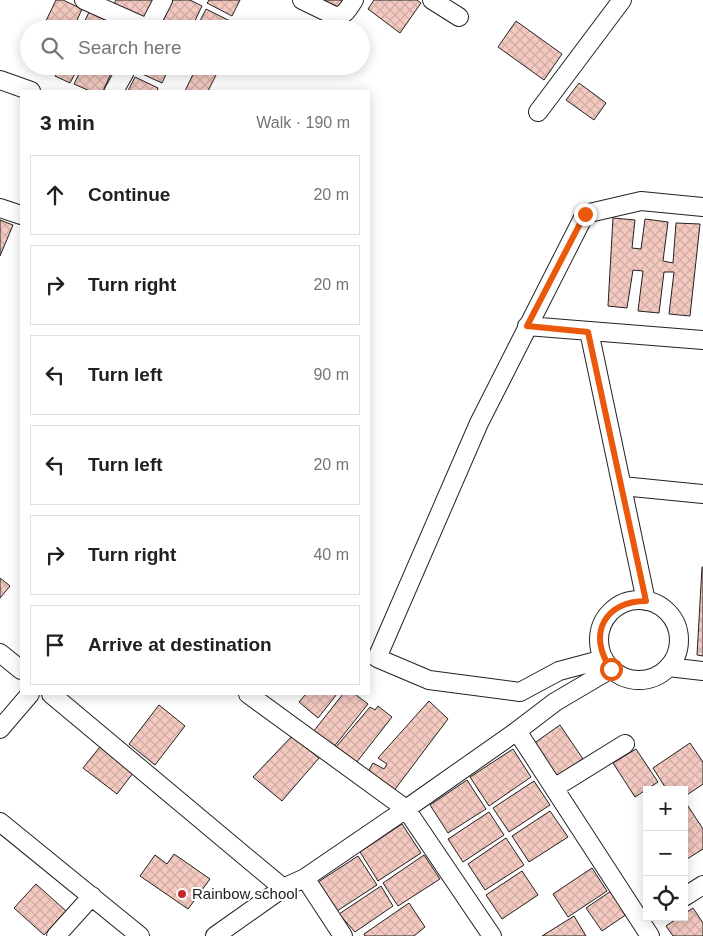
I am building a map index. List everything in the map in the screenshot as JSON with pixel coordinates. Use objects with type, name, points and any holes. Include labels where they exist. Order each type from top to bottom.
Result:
[{"type":"street","points":[[84,0],[129,20]]},
{"type":"street","points":[[153,20],[163,0]]},
{"type":"street","points":[[302,0],[335,16],[345,13],[354,0]]},
{"type":"street","points":[[432,0],[459,17]]},
{"type":"street","points":[[538,112],[622,0]]},
{"type":"street","points":[[115,90],[123,75]]},
{"type":"street","points":[[0,80],[28,90]]},
{"type":"street","points":[[607,664],[559,671],[520,692],[428,680],[377,658],[479,423],[585,214],[641,201],[703,207]]},
{"type":"street","points":[[0,208],[20,215]]},
{"type":"street","points":[[527,326],[703,340]]},
{"type":"street","points":[[588,332],[646,601]]},
{"type":"street","points":[[622,486],[703,494]]},
{"type":"street","points":[[634,601],[646,601],[658,605],[667,612],[674,622],[678,634],[678,646],[675,657],[668,667],[658,675],[646,680],[634,680],[622,676],[607,664],[600,647],[600,634],[603,622],[611,612],[621,604],[634,601]]},
{"type":"street","points":[[0,653],[20,669]]},
{"type":"street","points":[[215,936],[282,888],[305,878],[406,809],[517,731],[607,664]]},
{"type":"street","points":[[668,667],[703,671]]},
{"type":"street","points":[[0,729],[29,695]]},
{"type":"street","points":[[52,695],[282,888]]},
{"type":"street","points":[[249,695],[406,809],[492,936]]},
{"type":"street","points":[[517,731],[647,925]]},
{"type":"street","points":[[554,788],[624,744]]},
{"type":"street","points":[[0,822],[140,936]]},
{"type":"street","points":[[305,878],[342,936]]},
{"type":"street","points":[[688,894],[703,885]]},
{"type":"street","points":[[56,936],[92,896]]},
{"type":"building","points":[[56,0],[63,0],[82,9],[77,20],[46,20]]},
{"type":"building","points":[[116,0],[153,0],[143,20],[113,6]]},
{"type":"building","points":[[173,0],[190,0],[202,6],[195,20],[163,20]]},
{"type":"building","points":[[209,0],[240,0],[232,16],[207,3]]},
{"type":"building","points":[[323,0],[344,0],[340,8]]},
{"type":"building","points":[[374,0],[417,0],[421,3],[400,33],[368,9]]},
{"type":"building","points":[[206,9],[228,20],[200,20]]},
{"type":"building","points":[[90,10],[110,20],[85,20]]},
{"type":"building","points":[[516,21],[562,54],[544,80],[498,47]]},
{"type":"building","points":[[56,75],[74,75],[70,83]]},
{"type":"building","points":[[78,75],[110,75],[103,90],[88,90],[74,84]]},
{"type":"building","points":[[144,75],[166,75],[162,83]]},
{"type":"building","points":[[193,75],[216,75],[208,90],[185,90]]},
{"type":"building","points":[[135,77],[158,88],[157,90],[128,90]]},
{"type":"building","points":[[579,83],[606,103],[594,120],[566,100]]},
{"type":"building","points":[[613,218],[635,220],[632,248],[641,249],[645,219],[668,222],[663,261],[673,263],[676,223],[700,224],[690,316],[669,314],[674,272],[664,272],[659,313],[638,311],[643,271],[633,270],[627,308],[608,306]]},
{"type":"building","points":[[0,220],[13,225],[0,256]]},
{"type":"building","points":[[703,567],[703,656],[697,655]]},
{"type":"building","points":[[0,578],[10,586],[0,598]]},
{"type":"building","points":[[305,695],[336,695],[318,718],[299,702]]},
{"type":"building","points":[[342,695],[356,695],[368,704],[333,748],[313,732]]},
{"type":"building","points":[[429,701],[448,719],[393,792],[366,775],[373,763],[384,769],[387,764],[378,758]]},
{"type":"building","points":[[159,705],[185,726],[155,765],[129,744]]},
{"type":"building","points":[[378,706],[392,717],[356,763],[336,747],[370,707],[375,710]]},
{"type":"building","points":[[560,725],[583,759],[556,777],[533,744]]},
{"type":"building","points":[[292,736],[319,758],[282,801],[253,777]]},
{"type":"building","points":[[103,743],[136,769],[117,794],[83,768]]},
{"type":"building","points":[[690,743],[703,762],[703,784],[688,794],[688,786],[664,786],[653,768]]},
{"type":"building","points":[[513,749],[531,777],[489,806],[470,777]]},
{"type":"building","points":[[636,749],[658,782],[652,786],[643,786],[643,792],[635,797],[613,763]]},
{"type":"building","points":[[467,780],[486,809],[448,833],[430,805]]},
{"type":"building","points":[[534,781],[550,805],[509,832],[493,808]]},
{"type":"building","points":[[688,806],[703,829],[703,849],[688,858]]},
{"type":"building","points":[[550,811],[568,837],[529,862],[512,836]]},
{"type":"building","points":[[489,812],[504,835],[463,862],[448,839]]},
{"type":"building","points":[[402,824],[421,853],[378,881],[360,852]]},
{"type":"building","points":[[506,838],[524,865],[485,890],[468,864]]},
{"type":"building","name":"Rainbow school","points":[[174,854],[210,879],[188,909],[140,876],[155,855],[167,864]]},
{"type":"building","points":[[424,855],[440,879],[398,906],[383,883]]},
{"type":"building","points":[[358,856],[377,885],[334,913],[315,884]]},
{"type":"building","points":[[592,868],[607,891],[568,917],[553,894]]},
{"type":"building","points":[[522,871],[538,895],[502,919],[486,895]]},
{"type":"building","points":[[36,884],[66,911],[44,935],[14,908]]},
{"type":"building","points":[[381,886],[393,906],[355,932],[339,914]]},
{"type":"building","points":[[611,891],[627,914],[602,931],[586,908]]},
{"type":"building","points":[[409,903],[425,927],[414,936],[365,936],[364,934]]},
{"type":"building","points":[[693,908],[703,923],[703,936],[673,936],[666,926],[673,921],[688,921],[688,911]]},
{"type":"building","points":[[574,916],[586,936],[542,936]]},
{"type":"place","name":"Rainbow school","points":[[182,894]]},
{"type":"route","points":[[585,214],[527,326],[588,332],[646,601],[621,604],[603,622],[600,634],[600,647],[604,659],[611,669]]}]
